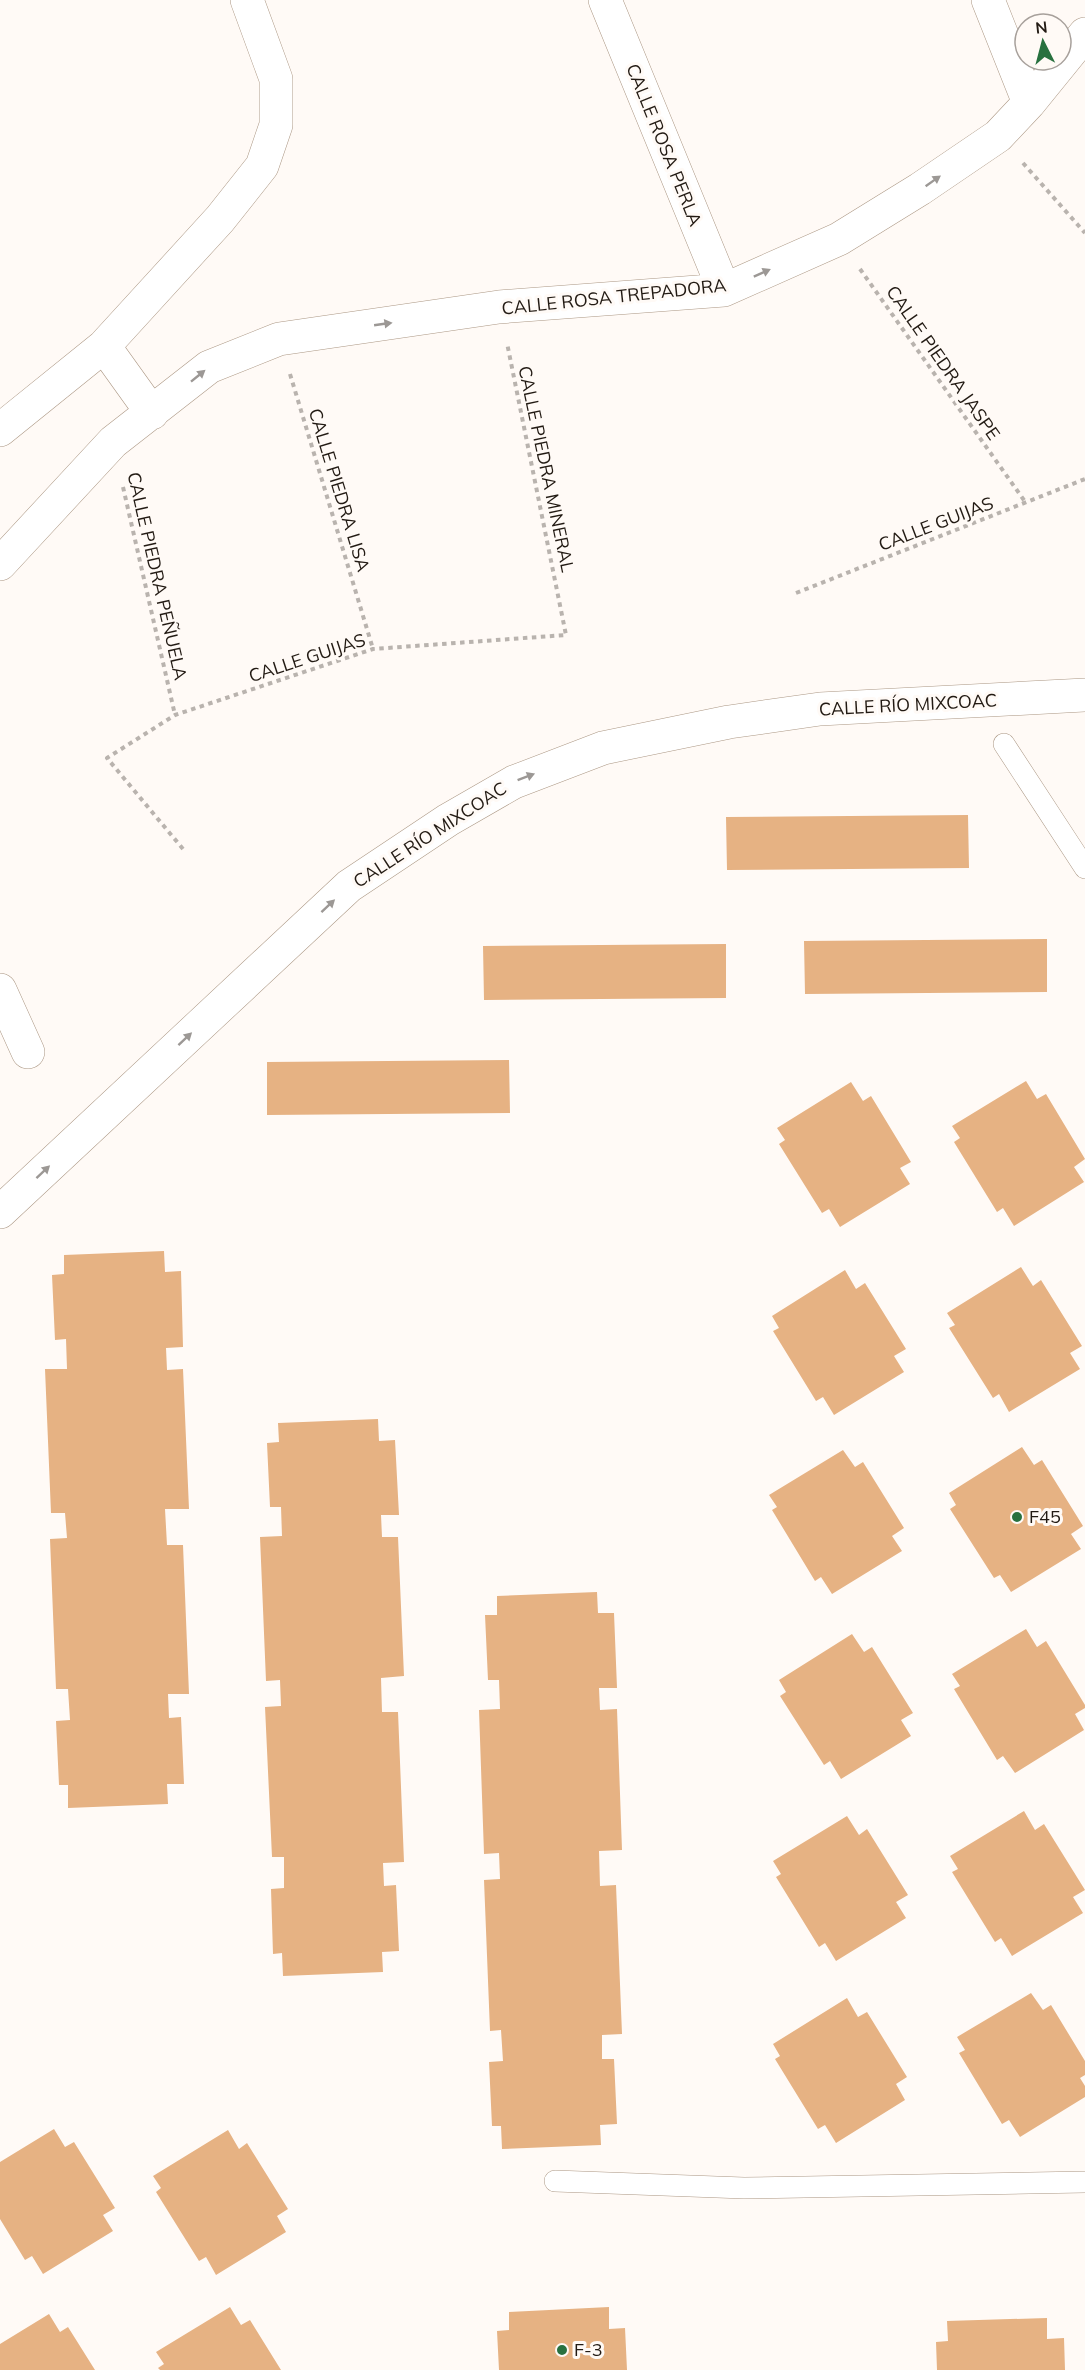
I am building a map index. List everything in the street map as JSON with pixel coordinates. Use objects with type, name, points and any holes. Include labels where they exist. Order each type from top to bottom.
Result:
[{"type":"street","points":[[0,430],[104,346],[220,219],[262,166],[276,125],[276,79],[247,0]]},
{"type":"street","name":"CALLE ROSA PERLA","points":[[605,0],[724,290]]},
{"type":"street","points":[[988,0],[1029,103]]},
{"type":"street","name":"CALLE ROSA TREPADORA","points":[[152,413],[209,367],[279,339],[499,307],[724,290],[839,239],[921,189],[998,136],[1029,103],[1085,34]]},
{"type":"street","points":[[0,564],[113,442],[152,413],[104,346]]},
{"type":"street","name":"CALLE RÍO MIXCOAC","points":[[0,1212],[349,886],[448,820],[514,782],[603,748],[729,722],[820,709],[1085,695]]},
{"type":"street","points":[[0,990],[28,1052]]},
{"type":"lane","points":[[1004,744],[1085,868]]},
{"type":"lane","points":[[555,2181],[744,2188],[1085,2182]]},
{"type":"path","points":[[998,136],[1085,233]]},
{"type":"path","name":"CALLE PIEDRA JASPE","points":[[839,239],[1026,503]]},
{"type":"path","name":"CALLE PIEDRA MINERAL","points":[[499,307],[566,635]]},
{"type":"path","name":"CALLE PIEDRA LISA","points":[[279,339],[373,650]]},
{"type":"path","name":"CALLE PIEDRA PEÑUELA","points":[[113,442],[175,715]]},
{"type":"path","name":"CALLE GUIJAS","points":[[796,593],[1085,478]]},
{"type":"path","name":"CALLE GUIJAS","points":[[183,849],[107,758],[175,715],[373,650],[566,635]]},
{"type":"building","points":[[968,815],[969,868],[727,870],[726,817]]},
{"type":"building","points":[[1047,939],[1047,992],[805,994],[804,941]]},
{"type":"building","points":[[726,944],[726,998],[484,1000],[483,946]]},
{"type":"building","points":[[509,1060],[510,1113],[267,1115],[267,1062]]},
{"type":"building","points":[[1026,1081],[1037,1099],[1046,1094],[1085,1159],[1074,1167],[1084,1182],[1014,1226],[1003,1208],[997,1212],[954,1142],[960,1138],[952,1126]]},
{"type":"building","points":[[851,1082],[863,1101],[871,1096],[911,1162],[900,1168],[910,1184],[840,1227],[829,1209],[822,1213],[779,1144],[785,1140],[777,1128]]},
{"type":"building","points":[[164,1251],[165,1272],[181,1271],[183,1347],[166,1348],[167,1370],[183,1369],[189,1509],[165,1509],[167,1545],[183,1545],[189,1694],[168,1694],[169,1718],[181,1717],[184,1784],[167,1784],[168,1804],[68,1808],[68,1785],[59,1785],[56,1721],[70,1720],[68,1689],[56,1689],[50,1539],[67,1538],[65,1513],[51,1513],[45,1369],[67,1369],[66,1339],[55,1340],[52,1275],[64,1274],[64,1255]]},
{"type":"building","points":[[1021,1267],[1033,1286],[1041,1280],[1082,1346],[1070,1353],[1080,1369],[1009,1412],[999,1394],[993,1398],[949,1328],[955,1325],[947,1313]]},
{"type":"building","points":[[845,1270],[856,1289],[865,1283],[906,1349],[894,1356],[904,1372],[834,1415],[823,1397],[816,1401],[773,1331],[779,1328],[772,1316]]},
{"type":"building","points":[[378,1419],[379,1441],[395,1440],[399,1515],[381,1515],[382,1537],[398,1537],[404,1676],[381,1678],[382,1712],[398,1712],[404,1862],[383,1863],[384,1886],[396,1885],[399,1951],[382,1952],[383,1972],[283,1976],[282,1953],[273,1954],[271,1889],[284,1888],[284,1857],[272,1857],[265,1707],[281,1706],[280,1680],[266,1681],[260,1537],[282,1536],[281,1507],[270,1507],[267,1443],[279,1442],[278,1423]]},
{"type":"building","name":"F45","points":[[1022,1447],[1034,1465],[1042,1460],[1083,1526],[1071,1534],[1081,1549],[1011,1592],[1000,1575],[994,1578],[950,1509],[956,1505],[949,1493]]},
{"type":"building","points":[[843,1450],[855,1467],[863,1462],[904,1528],[892,1536],[902,1551],[832,1594],[821,1577],[815,1581],[772,1510],[777,1507],[769,1495]]},
{"type":"building","points":[[597,1592],[598,1613],[614,1613],[617,1688],[599,1688],[600,1710],[617,1709],[622,1850],[599,1851],[600,1886],[616,1885],[622,2034],[602,2035],[602,2059],[614,2059],[617,2124],[600,2125],[601,2145],[502,2149],[501,2126],[492,2126],[489,2062],[503,2061],[501,2030],[490,2031],[484,1880],[500,1879],[499,1853],[484,1854],[479,1710],[500,1709],[499,1680],[488,1680],[485,1615],[497,1615],[497,1596]]},
{"type":"building","points":[[1026,1629],[1037,1647],[1046,1641],[1085,1705],[1085,1708],[1075,1714],[1084,1730],[1015,1773],[1003,1756],[997,1760],[954,1689],[960,1686],[952,1674]]},
{"type":"building","points":[[852,1634],[864,1652],[872,1647],[913,1713],[901,1720],[911,1736],[841,1779],[830,1761],[824,1765],[780,1696],[786,1692],[779,1680]]},
{"type":"building","points":[[1024,1811],[1035,1830],[1044,1824],[1085,1890],[1073,1897],[1083,1913],[1012,1956],[1001,1938],[995,1942],[952,1872],[958,1869],[950,1856]]},
{"type":"building","points":[[847,1816],[859,1835],[867,1829],[908,1895],[896,1902],[906,1918],[836,1961],[825,1943],[819,1947],[776,1877],[781,1874],[773,1861]]},
{"type":"building","points":[[1031,1993],[1043,2010],[1051,2005],[1085,2061],[1085,2075],[1080,2078],[1085,2086],[1085,2097],[1020,2137],[1009,2120],[1002,2124],[959,2053],[965,2050],[957,2037]]},
{"type":"building","points":[[847,1998],[858,2017],[867,2012],[907,2077],[896,2084],[905,2100],[836,2143],[825,2125],[818,2129],[775,2059],[780,2056],[773,2044]]},
{"type":"building","points":[[54,2129],[65,2147],[74,2142],[115,2208],[103,2215],[113,2231],[43,2274],[32,2256],[25,2260],[0,2219],[0,2162]]},
{"type":"building","points":[[228,2130],[239,2149],[247,2143],[288,2209],[277,2216],[286,2232],[216,2275],[206,2257],[199,2261],[156,2192],[161,2188],[153,2176]]},
{"type":"building","points":[[230,2307],[241,2325],[250,2320],[281,2370],[160,2370],[158,2368],[164,2364],[156,2352]]},
{"type":"building","name":"F-3","points":[[609,2307],[609,2329],[625,2328],[627,2370],[499,2370],[497,2331],[509,2330],[509,2312]]},
{"type":"building","points":[[49,2314],[60,2332],[68,2327],[95,2370],[0,2370],[0,2344]]},
{"type":"building","points":[[1047,2318],[1047,2339],[1064,2338],[1065,2370],[937,2370],[936,2342],[948,2341],[947,2321]]},
{"type":"place","name":"F45","points":[[1017,1517]]},
{"type":"place","name":"F-3","points":[[562,2350]]}]
